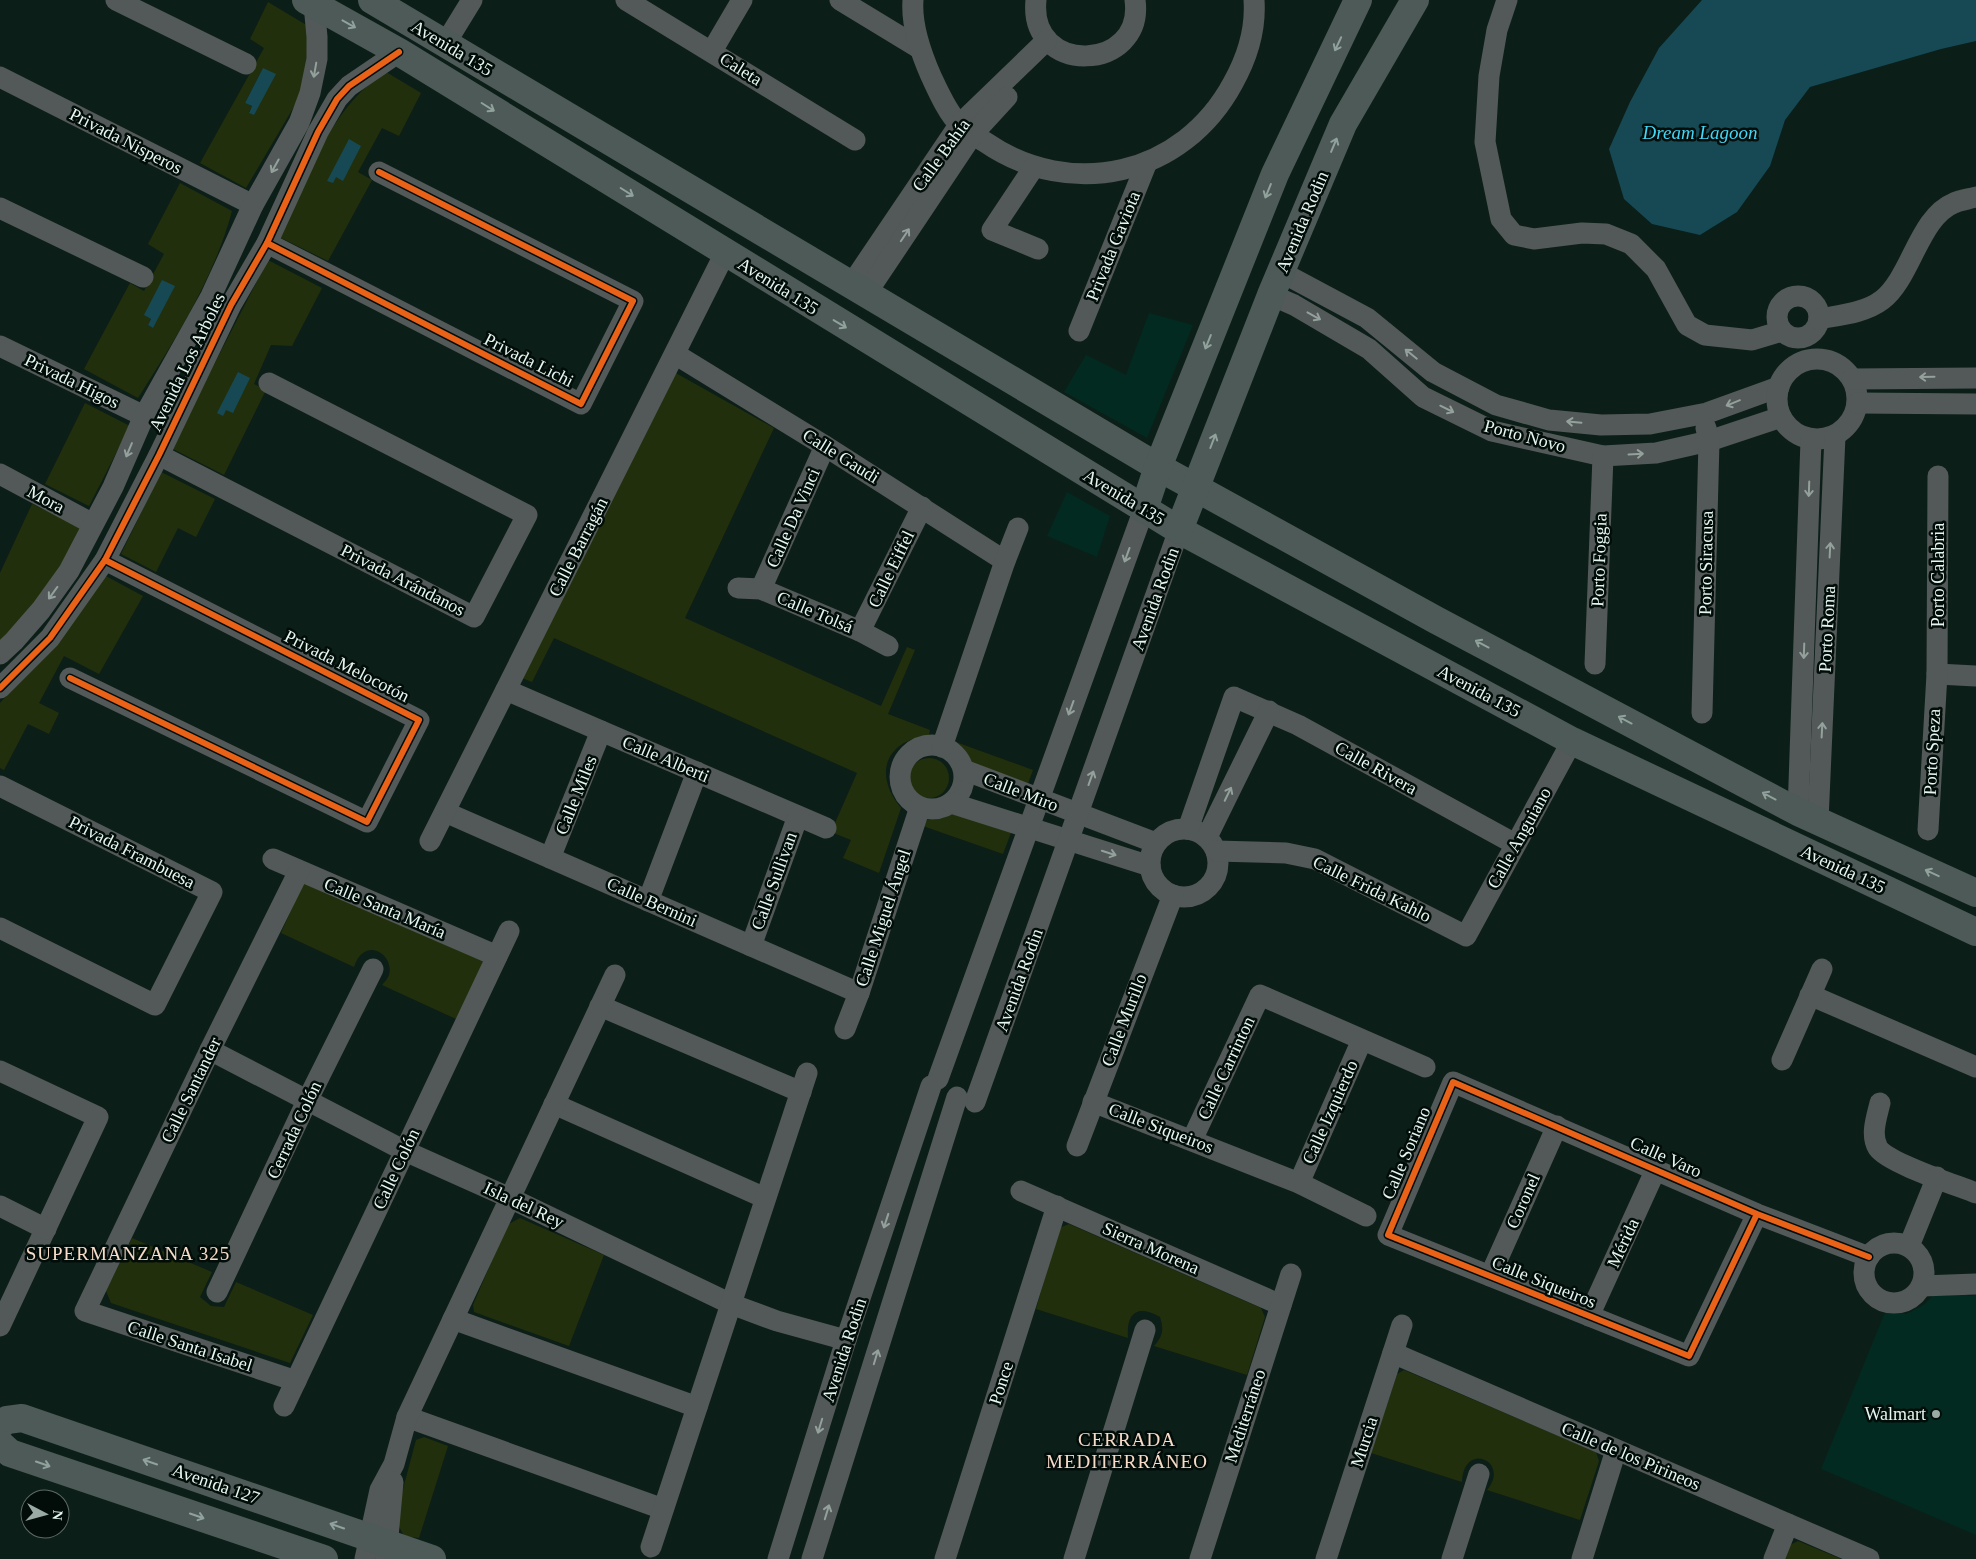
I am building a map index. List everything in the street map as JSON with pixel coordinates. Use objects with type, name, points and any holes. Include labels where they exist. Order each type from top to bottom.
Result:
[{"type":"main road","name":"Avenida 135","points":[[372,0],[806,258],[865,280],[1158,467],[1436,620],[1808,816],[1976,893]]},
{"type":"main road","name":"Avenida Rodin","points":[[1144,509],[1158,467],[1275,174],[1358,0]]},
{"type":"main road","name":"Avenida Rodin","points":[[1179,530],[1276,283],[1343,124],[1415,0]]},
{"type":"main road","name":"Avenida 135","points":[[310,2],[399,52],[1179,530],[1572,741],[1976,932]]},
{"type":"main road","points":[[752,270],[763,256],[769,254],[806,258]]},
{"type":"main road","name":"Avenida 127","points":[[0,1425],[8,1420],[22,1418],[377,1550],[432,1559]]},
{"type":"main road","name":"Avenida 127","points":[[0,1444],[10,1453],[324,1559]]},
{"type":"street","points":[[116,0],[246,64]]},
{"type":"street","points":[[445,44],[472,0]]},
{"type":"street","name":"Caleta","points":[[626,0],[855,140]]},
{"type":"street","points":[[712,51],[742,0]]},
{"type":"street","points":[[840,0],[919,48]]},
{"type":"street","points":[[913,0],[919,48],[938,93],[966,130],[1000,153],[1034,167],[1072,174],[1110,172],[1147,162],[1189,138],[1222,104],[1245,62],[1255,16],[1254,0]]},
{"type":"street","points":[[1036,0],[1035,10],[1038,26],[1050,43],[1066,54],[1082,58],[1098,56],[1113,49],[1125,38],[1133,24],[1136,8],[1134,0]]},
{"type":"street","points":[[1507,0],[1498,30],[1489,76],[1485,142],[1501,219],[1514,235],[1534,239],[1582,233],[1606,234],[1631,244],[1656,269],[1687,325],[1705,334],[1752,340],[1782,331]]},
{"type":"street","name":"Avenida Los Arboles","points":[[0,654],[41,610],[69,571],[113,487],[144,416],[211,296],[253,205],[299,123],[306,107],[316,59],[317,37],[310,2]]},
{"type":"street","name":"Calle Bahía","points":[[865,280],[966,130],[1050,43]]},
{"type":"street","name":"Avenida Los Arboles","points":[[0,688],[50,638],[105,560],[159,455],[231,305],[267,244],[318,132],[337,99],[349,86],[399,52]]},
{"type":"street","name":"Privada Nisperos","points":[[0,77],[253,205]]},
{"type":"street","points":[[306,107],[327,117]]},
{"type":"street","name":"Privada Gaviota","points":[[1079,330],[1147,162]]},
{"type":"street","points":[[1034,167],[992,230],[1038,249]]},
{"type":"street","name":"Privada Lichi","points":[[267,244],[581,404],[633,301],[379,172]]},
{"type":"street","points":[[1819,319],[1865,309],[1882,300],[1899,279],[1932,220],[1952,203],[1976,197]]},
{"type":"street","points":[[0,208],[143,278]]},
{"type":"street","name":"Calle Barragán","points":[[430,841],[726,253]]},
{"type":"street","name":"Porto Novo","points":[[1276,283],[1367,318],[1433,372],[1496,405],[1549,420],[1601,425],[1650,424],[1702,414],[1779,387]]},
{"type":"street","name":"Porto Novo","points":[[1276,283],[1294,305],[1369,349],[1424,398],[1492,431],[1603,456],[1656,453],[1709,441],[1781,417]]},
{"type":"street","points":[[211,296],[231,305]]},
{"type":"street","points":[[1798,296],[1812,300],[1819,312],[1819,319],[1814,332],[1802,338],[1788,336],[1782,331],[1777,318],[1778,312],[1786,300],[1798,296]]},
{"type":"street","name":"Privada Higos","points":[[0,346],[144,416]]},
{"type":"street","name":"Calle Gaudi","points":[[676,354],[922,507],[1005,561]]},
{"type":"street","points":[[1820,359],[1833,362],[1844,369],[1852,379],[1857,391],[1858,403],[1854,417],[1846,428],[1835,436],[1823,440],[1811,440],[1799,436],[1788,428],[1781,417],[1777,397],[1779,387],[1785,375],[1795,366],[1807,360],[1820,359]]},
{"type":"street","points":[[1852,379],[1976,378]]},
{"type":"street","name":"Privada Arándanos","points":[[159,455],[474,617],[527,515],[269,382]]},
{"type":"street","points":[[1858,403],[1976,404]]},
{"type":"street","name":"Porto Siracusa","points":[[1702,414],[1709,441],[1702,712]]},
{"type":"street","name":"Porto Roma","points":[[1810,764],[1835,436]]},
{"type":"street","name":"Porto Roma","points":[[1808,816],[1810,764],[1811,440]]},
{"type":"street","name":"Calle Da Vinci","points":[[761,589],[825,446]]},
{"type":"street","name":"Porto Foggia","points":[[1595,664],[1603,456]]},
{"type":"street","name":"Mora","points":[[0,474],[93,524]]},
{"type":"street","name":"Porto Calabria","points":[[1937,674],[1938,476]]},
{"type":"street","points":[[113,487],[135,499]]},
{"type":"street","name":"Calle Eiffel","points":[[860,632],[922,507]]},
{"type":"street","name":"Avenida Rodin","points":[[778,1559],[846,1340],[901,1175],[1144,509]]},
{"type":"street","points":[[942,747],[1018,528]]},
{"type":"street","name":"Avenida Rodin","points":[[812,1559],[930,1183],[966,1100],[1068,840],[1179,530]]},
{"type":"street","name":"Privada Melocotón","points":[[70,678],[367,822],[419,720],[105,560]]},
{"type":"street","name":"Calle Tolsá","points":[[738,588],[761,589],[888,646]]},
{"type":"street","points":[[1937,674],[1976,676]]},
{"type":"street","name":"Porto Speza","points":[[1928,830],[1937,674]]},
{"type":"street","name":"Calle Alberti","points":[[506,690],[826,828]]},
{"type":"street","name":"Calle Rivera","points":[[1204,839],[1234,697],[1298,725],[1515,844]]},
{"type":"street","points":[[1204,839],[1269,711]]},
{"type":"street","name":"Calle Miles","points":[[550,858],[601,731]]},
{"type":"street","name":"Calle Anguiano","points":[[1466,936],[1572,741]]},
{"type":"street","points":[[932,745],[952,752],[964,770],[964,782],[960,794],[951,804],[942,808],[931,810],[920,807],[904,793],[901,782],[903,766],[912,753],[921,747],[932,745]]},
{"type":"street","name":"Calle Miro","points":[[964,770],[1078,813]]},
{"type":"street","points":[[648,901],[697,772]]},
{"type":"street","name":"Privada Frambuesa","points":[[0,786],[212,892],[155,1005],[0,928]]},
{"type":"street","name":"Calle Miro","points":[[951,804],[1068,840]]},
{"type":"street","name":"Calle Miguel Ángel","points":[[844,1029],[858,993],[920,807]]},
{"type":"street","name":"Calle Bernini","points":[[444,812],[858,993]]},
{"type":"street","points":[[1078,813],[1156,843]]},
{"type":"street","name":"Calle Sullivan","points":[[751,946],[798,816]]},
{"type":"street","points":[[1176,830],[1204,839],[1217,870],[1214,879],[1208,887],[1192,896],[1173,895],[1158,886],[1151,873],[1150,866],[1151,852],[1156,843],[1169,832],[1176,830]]},
{"type":"street","name":"Calle Frida Kahlo","points":[[1204,839],[1315,859],[1466,936]]},
{"type":"street","points":[[1068,840],[1150,866]]},
{"type":"street","name":"Calle Santa María","points":[[273,859],[496,956]]},
{"type":"street","name":"Calle Santander","points":[[85,1311],[210,1050],[299,871]]},
{"type":"street","name":"Calle Murillo","points":[[1077,1146],[1173,895]]},
{"type":"street","name":"Calle Colón","points":[[284,1406],[509,931]]},
{"type":"street","name":"Cerrada Colón","points":[[217,1292],[307,1101],[373,969]]},
{"type":"street","points":[[1782,1060],[1822,969]]},
{"type":"street","points":[[377,1550],[393,1492],[394,1464],[407,1417],[615,975]]},
{"type":"street","name":"Calle Carrinton","points":[[1192,1140],[1260,995],[1362,1040]]},
{"type":"street","points":[[1810,995],[1976,1068]]},
{"type":"street","points":[[600,1006],[804,1082],[651,1547]]},
{"type":"street","points":[[1362,1040],[1425,1066]]},
{"type":"street","name":"Calle Izquierdo","points":[[1299,1183],[1362,1040]]},
{"type":"street","name":"Isla del Rey","points":[[210,1050],[405,1151],[510,1198],[731,1304],[777,1321],[846,1340]]},
{"type":"street","points":[[0,1070],[98,1118],[0,1326]]},
{"type":"street","name":"Calle Varo","points":[[1453,1082],[1757,1214],[1868,1257]]},
{"type":"street","name":"Calle Soriano","points":[[1388,1235],[1453,1082]]},
{"type":"street","name":"Calle Siqueiros","points":[[1093,1102],[1299,1183],[1366,1216]]},
{"type":"street","points":[[1880,1103],[1874,1130],[1878,1148],[1893,1160],[1976,1193]]},
{"type":"street","points":[[554,1104],[766,1198]]},
{"type":"street","name":"Coronel","points":[[1490,1276],[1557,1126]]},
{"type":"street","name":"Mérida","points":[[1589,1316],[1656,1169]]},
{"type":"street","points":[[901,1175],[930,1183]]},
{"type":"street","points":[[1909,1246],[1937,1177]]},
{"type":"street","name":"Sierra Morena","points":[[1021,1191],[1281,1305]]},
{"type":"street","points":[[0,1206],[46,1229]]},
{"type":"street","name":"Ponce","points":[[944,1559],[1056,1206]]},
{"type":"street","name":"Calle Siqueiros","points":[[1388,1235],[1688,1356],[1757,1214]]},
{"type":"street","points":[[1887,1243],[1909,1246],[1918,1254],[1924,1264],[1925,1275],[1922,1286],[1914,1296],[1904,1302],[1892,1304],[1880,1300],[1870,1292],[1865,1281],[1864,1268],[1868,1257],[1876,1248],[1887,1243]]},
{"type":"street","name":"Mediterráneo","points":[[1200,1559],[1291,1274]]},
{"type":"street","points":[[1922,1286],[1976,1284]]},
{"type":"street","name":"Calle Santa Isabel","points":[[85,1311],[296,1381]]},
{"type":"street","points":[[453,1319],[697,1407]]},
{"type":"street","name":"Murcia","points":[[1326,1559],[1402,1324]]},
{"type":"street","points":[[1074,1559],[1145,1330]]},
{"type":"street","name":"Calle de los Pirineos","points":[[1393,1353],[1869,1559]]},
{"type":"street","points":[[407,1417],[663,1509]]},
{"type":"street","points":[[1582,1559],[1616,1450]]},
{"type":"street","points":[[1452,1559],[1479,1474]]},
{"type":"street","points":[[1774,1559],[1788,1524]]},
{"type":"shaded area","points":[[268,2],[308,26],[307,59],[302,93],[246,188],[200,163],[264,48],[250,39]],"holes":[[[263,68],[254,115],[249,112],[252,106],[245,103]]]},
{"type":"shaded area","points":[[386,72],[421,93],[399,136],[382,128],[358,172],[372,180],[328,261],[277,236],[309,169],[335,124],[367,86]]},
{"type":"shaded area","points":[[180,183],[232,211],[215,260],[192,308],[138,398],[84,369],[130,283],[144,291],[164,254],[148,244]],"holes":[[[163,280],[153,328],[148,325],[151,319],[145,315]]]},
{"type":"shaded area","points":[[268,260],[322,288],[292,346],[271,345],[254,384],[266,390],[224,475],[171,448]]},
{"type":"shaded area","points":[[1149,313],[1193,325],[1147,438],[1064,392],[1086,355],[1126,375]]},
{"type":"shaded area","points":[[674,372],[774,428],[685,618],[881,706],[907,647],[915,650],[888,714],[930,730],[929,735],[914,738],[902,744],[893,752],[888,761],[887,783],[892,795],[901,808],[879,873],[843,858],[851,840],[831,832],[857,773],[554,638],[532,682],[522,678]]},
{"type":"shaded area","points":[[85,403],[130,426],[89,506],[45,484]]},
{"type":"shaded area","points":[[161,472],[215,499],[196,537],[178,528],[156,572],[121,554]]},
{"type":"shaded area","points":[[1067,492],[1110,516],[1097,557],[1047,536]]},
{"type":"shaded area","points":[[32,504],[83,528],[66,558],[36,602],[0,640],[0,573]]},
{"type":"shaded area","points":[[104,575],[143,596],[99,674],[64,656],[39,703],[59,713],[49,734],[28,724],[4,770],[0,768],[0,703],[19,682]]},
{"type":"shaded area","points":[[953,741],[1033,770],[1027,786],[967,760],[952,744]]},
{"type":"shaded area","points":[[929,758],[943,764],[949,778],[943,792],[929,798],[915,792],[909,778],[915,764]]},
{"type":"shaded area","points":[[952,812],[1012,830],[1003,854],[920,825],[922,821],[943,818]]},
{"type":"shaded area","points":[[304,881],[484,961],[456,1019],[382,985],[389,976],[390,967],[387,960],[378,951],[371,950],[365,952],[359,957],[354,967],[281,933]]},
{"type":"shaded area","points":[[520,1218],[604,1255],[569,1346],[474,1312],[473,1305],[507,1225]]},
{"type":"shaded area","points":[[1069,1224],[1261,1308],[1265,1317],[1247,1375],[1154,1346],[1161,1336],[1162,1325],[1160,1317],[1152,1313],[1139,1311],[1131,1317],[1128,1338],[1036,1309],[1059,1228]]},
{"type":"shaded area","points":[[132,1238],[212,1272],[200,1297],[211,1306],[224,1307],[236,1282],[313,1315],[290,1363],[111,1303],[106,1291]]},
{"type":"shaded area","name":"Walmart","points":[[1940,1288],[1970,1296],[1976,1295],[1976,1535],[1821,1469],[1886,1310],[1906,1314],[1925,1304]]},
{"type":"shaded area","points":[[1404,1370],[1596,1452],[1599,1461],[1580,1520],[1487,1490],[1493,1480],[1494,1471],[1490,1464],[1484,1460],[1477,1459],[1470,1462],[1465,1469],[1462,1482],[1371,1453],[1397,1374]]},
{"type":"shaded area","points":[[424,1437],[448,1446],[419,1538],[404,1536],[395,1519],[416,1440]]},
{"type":"shaded area","points":[[1798,1541],[1841,1559],[1784,1559],[1790,1545]]},
{"type":"water","name":"Dream Lagoon","points":[[1702,0],[1976,0],[1976,41],[1941,49],[1810,87],[1785,120],[1770,166],[1737,212],[1700,235],[1652,224],[1624,199],[1609,149],[1630,102],[1659,48]]},
{"type":"water","points":[[263,68],[276,74],[254,115],[249,113],[252,106],[245,103]]},
{"type":"water","points":[[349,139],[361,146],[343,181],[336,177],[333,183],[327,181]]},
{"type":"water","points":[[162,280],[175,286],[153,328],[148,325],[151,319],[144,315]]},
{"type":"water","points":[[238,372],[250,378],[233,413],[226,410],[223,416],[217,413]]},
{"type":"cycle path","points":[[0,688],[50,638],[105,560],[159,455],[231,305],[267,243],[318,132],[337,99],[349,86],[399,52]]},
{"type":"cycle path","points":[[267,243],[581,404],[633,301],[379,172]]},
{"type":"cycle path","points":[[70,678],[367,822],[419,720],[105,560]]},
{"type":"cycle path","points":[[1757,1214],[1689,1356],[1388,1235],[1453,1082],[1757,1214],[1869,1257]]},
{"type":"place","name":"Walmart","points":[[1936,1414]]},
{"type":"district","name":"SUPERMANZANA 325","points":[[128,1253]]},
{"type":"district","name":"CERRADA MEDITERRÁNEO","points":[[1127,1450]]}]
